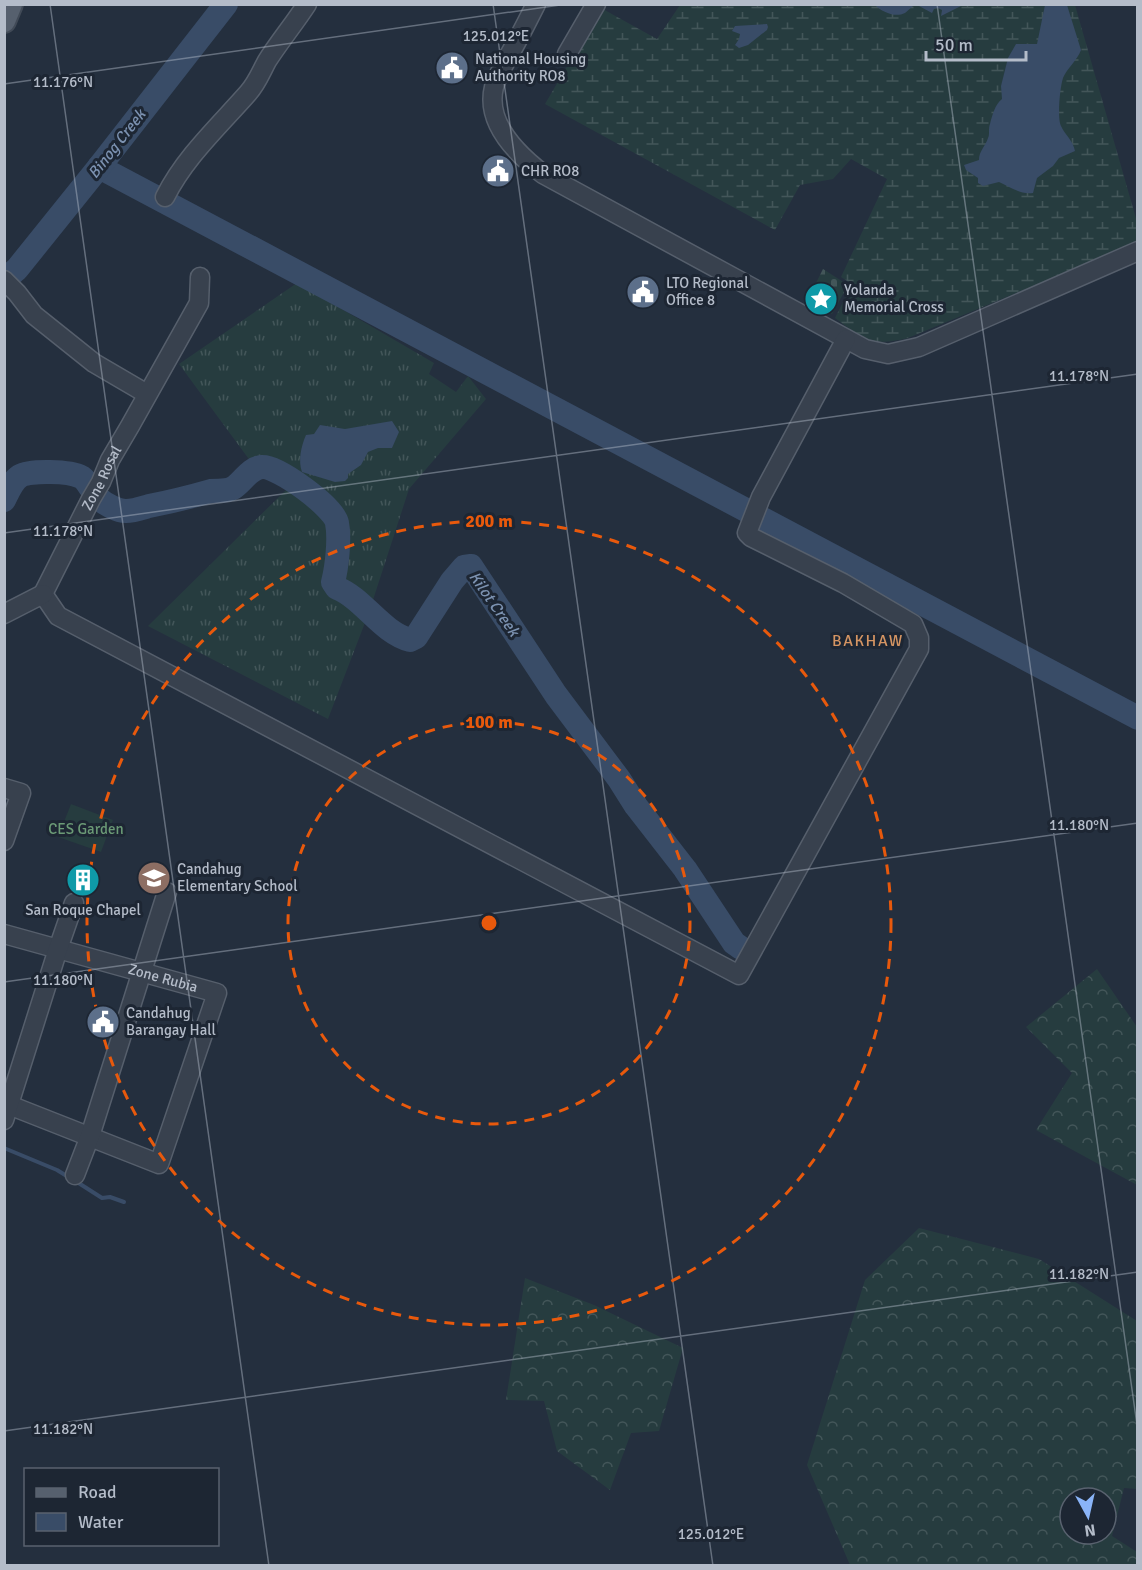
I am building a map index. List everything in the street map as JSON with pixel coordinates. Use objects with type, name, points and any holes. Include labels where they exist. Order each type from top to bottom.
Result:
[{"type":"main road","points":[[4,21],[11,4]]},
{"type":"street","points":[[165,197],[181,171],[222,120],[249,92],[260,77],[266,62],[307,4]]},
{"type":"street","points":[[536,4],[501,71],[493,97],[497,121],[503,134],[526,161],[543,174],[865,349],[878,353],[902,352],[919,347],[1137,251]]},
{"type":"street","points":[[567,54],[596,4]]},
{"type":"street","name":"Zone Rosal","points":[[43,594],[110,460],[199,303],[200,277]]},
{"type":"street","points":[[11,286],[34,315],[94,363],[147,394]]},
{"type":"street","points":[[4,614],[43,594],[58,616],[739,975],[919,649],[919,638],[913,624],[843,583],[747,533],[761,496],[846,339]]},
{"type":"street","points":[[4,788],[21,793],[4,841]]},
{"type":"street","points":[[75,1175],[90,1136],[167,892]]},
{"type":"street","points":[[74,903],[7,1113],[90,1136]]},
{"type":"street","name":"Zone Rubia","points":[[4,934],[217,993],[159,1164],[90,1136]]},
{"type":"green space","points":[[680,5],[1075,5],[1137,222],[1137,243],[908,338],[885,342],[868,340],[835,318],[852,284],[841,277],[887,179],[851,159],[833,179],[800,185],[775,230],[545,104],[601,8],[657,39]]},
{"type":"green space","points":[[823,269],[848,285],[832,314],[807,301]]},
{"type":"green space","points":[[297,283],[434,363],[429,374],[456,392],[468,376],[486,399],[409,489],[372,603],[343,582],[345,519],[339,510],[309,483],[285,468],[264,457],[251,462],[179,364]]},
{"type":"green space","points":[[289,487],[310,503],[331,525],[325,583],[330,593],[366,620],[328,719],[148,626]]},
{"type":"green space","name":"CES Garden","points":[[71,804],[113,820],[101,852],[58,837]]},
{"type":"green space","points":[[1097,969],[1137,1027],[1137,1185],[1036,1130],[1072,1073],[1026,1027]]},
{"type":"green space","points":[[919,1228],[1039,1259],[1137,1321],[1137,1489],[1124,1488],[1118,1512],[1118,1486],[1058,1486],[1058,1546],[1118,1546],[1118,1540],[1137,1552],[1137,1565],[850,1565],[807,1465],[865,1280]]},
{"type":"green space","points":[[525,1278],[594,1305],[683,1348],[659,1431],[631,1433],[610,1490],[557,1451],[544,1401],[506,1400]]},
{"type":"water","points":[[875,5],[963,5],[941,16],[942,10],[938,8],[932,13],[919,6],[913,6],[905,13],[893,15]]},
{"type":"water","points":[[1045,5],[1067,5],[1081,50],[1063,78],[1059,102],[1061,126],[1075,151],[1059,158],[1053,166],[1037,178],[1033,193],[1020,192],[999,182],[983,186],[978,183],[978,178],[966,170],[964,165],[979,160],[989,136],[989,126],[994,110],[1002,99],[1001,86],[1008,58],[1016,44],[1037,44]]},
{"type":"water","points":[[767,24],[767,30],[748,45],[739,48],[735,45],[740,34],[732,31],[735,26]]},
{"type":"water","points":[[392,421],[399,432],[392,448],[378,448],[368,452],[361,465],[348,474],[345,481],[335,482],[302,472],[300,458],[304,439],[306,435],[314,434],[320,425],[345,429]]},
{"type":"waterway","name":"Binog Creek","points":[[4,280],[17,269],[226,4]]},
{"type":"waterway","points":[[99,167],[1138,718]]},
{"type":"waterway","name":"Kilot Creek","points":[[98,498],[122,511],[132,510],[211,491],[230,489],[257,468],[270,468],[292,480],[316,498],[334,516],[338,536],[333,582],[337,588],[356,600],[390,630],[410,640],[416,637],[452,581],[464,567],[471,566],[556,695],[619,779],[636,806],[685,869],[734,943],[741,948]]},
{"type":"waterway","name":"Kilot Creek","points":[[4,500],[17,478],[25,474],[60,472],[76,475],[90,487]]},
{"type":"waterway","points":[[4,1148],[57,1170],[70,1178]]},
{"type":"waterway","points":[[77,1182],[102,1198],[110,1197],[124,1202]]},
{"type":"place","name":"National Housing Authority RO8","points":[[452,68]]},
{"type":"place","name":"CHR RO8","points":[[498,171]]},
{"type":"place","name":"LTO Regional Office 8","points":[[643,292]]},
{"type":"place","name":"Yolanda Memorial Cross","points":[[821,299]]},
{"type":"place","name":"Candahug Elementary School","points":[[154,878]]},
{"type":"place","name":"San Roque Chapel","points":[[83,880]]},
{"type":"place","name":"Candahug Barangay Hall","points":[[103,1022]]},
{"type":"district","name":"BAKHAW","points":[[868,641]]}]
